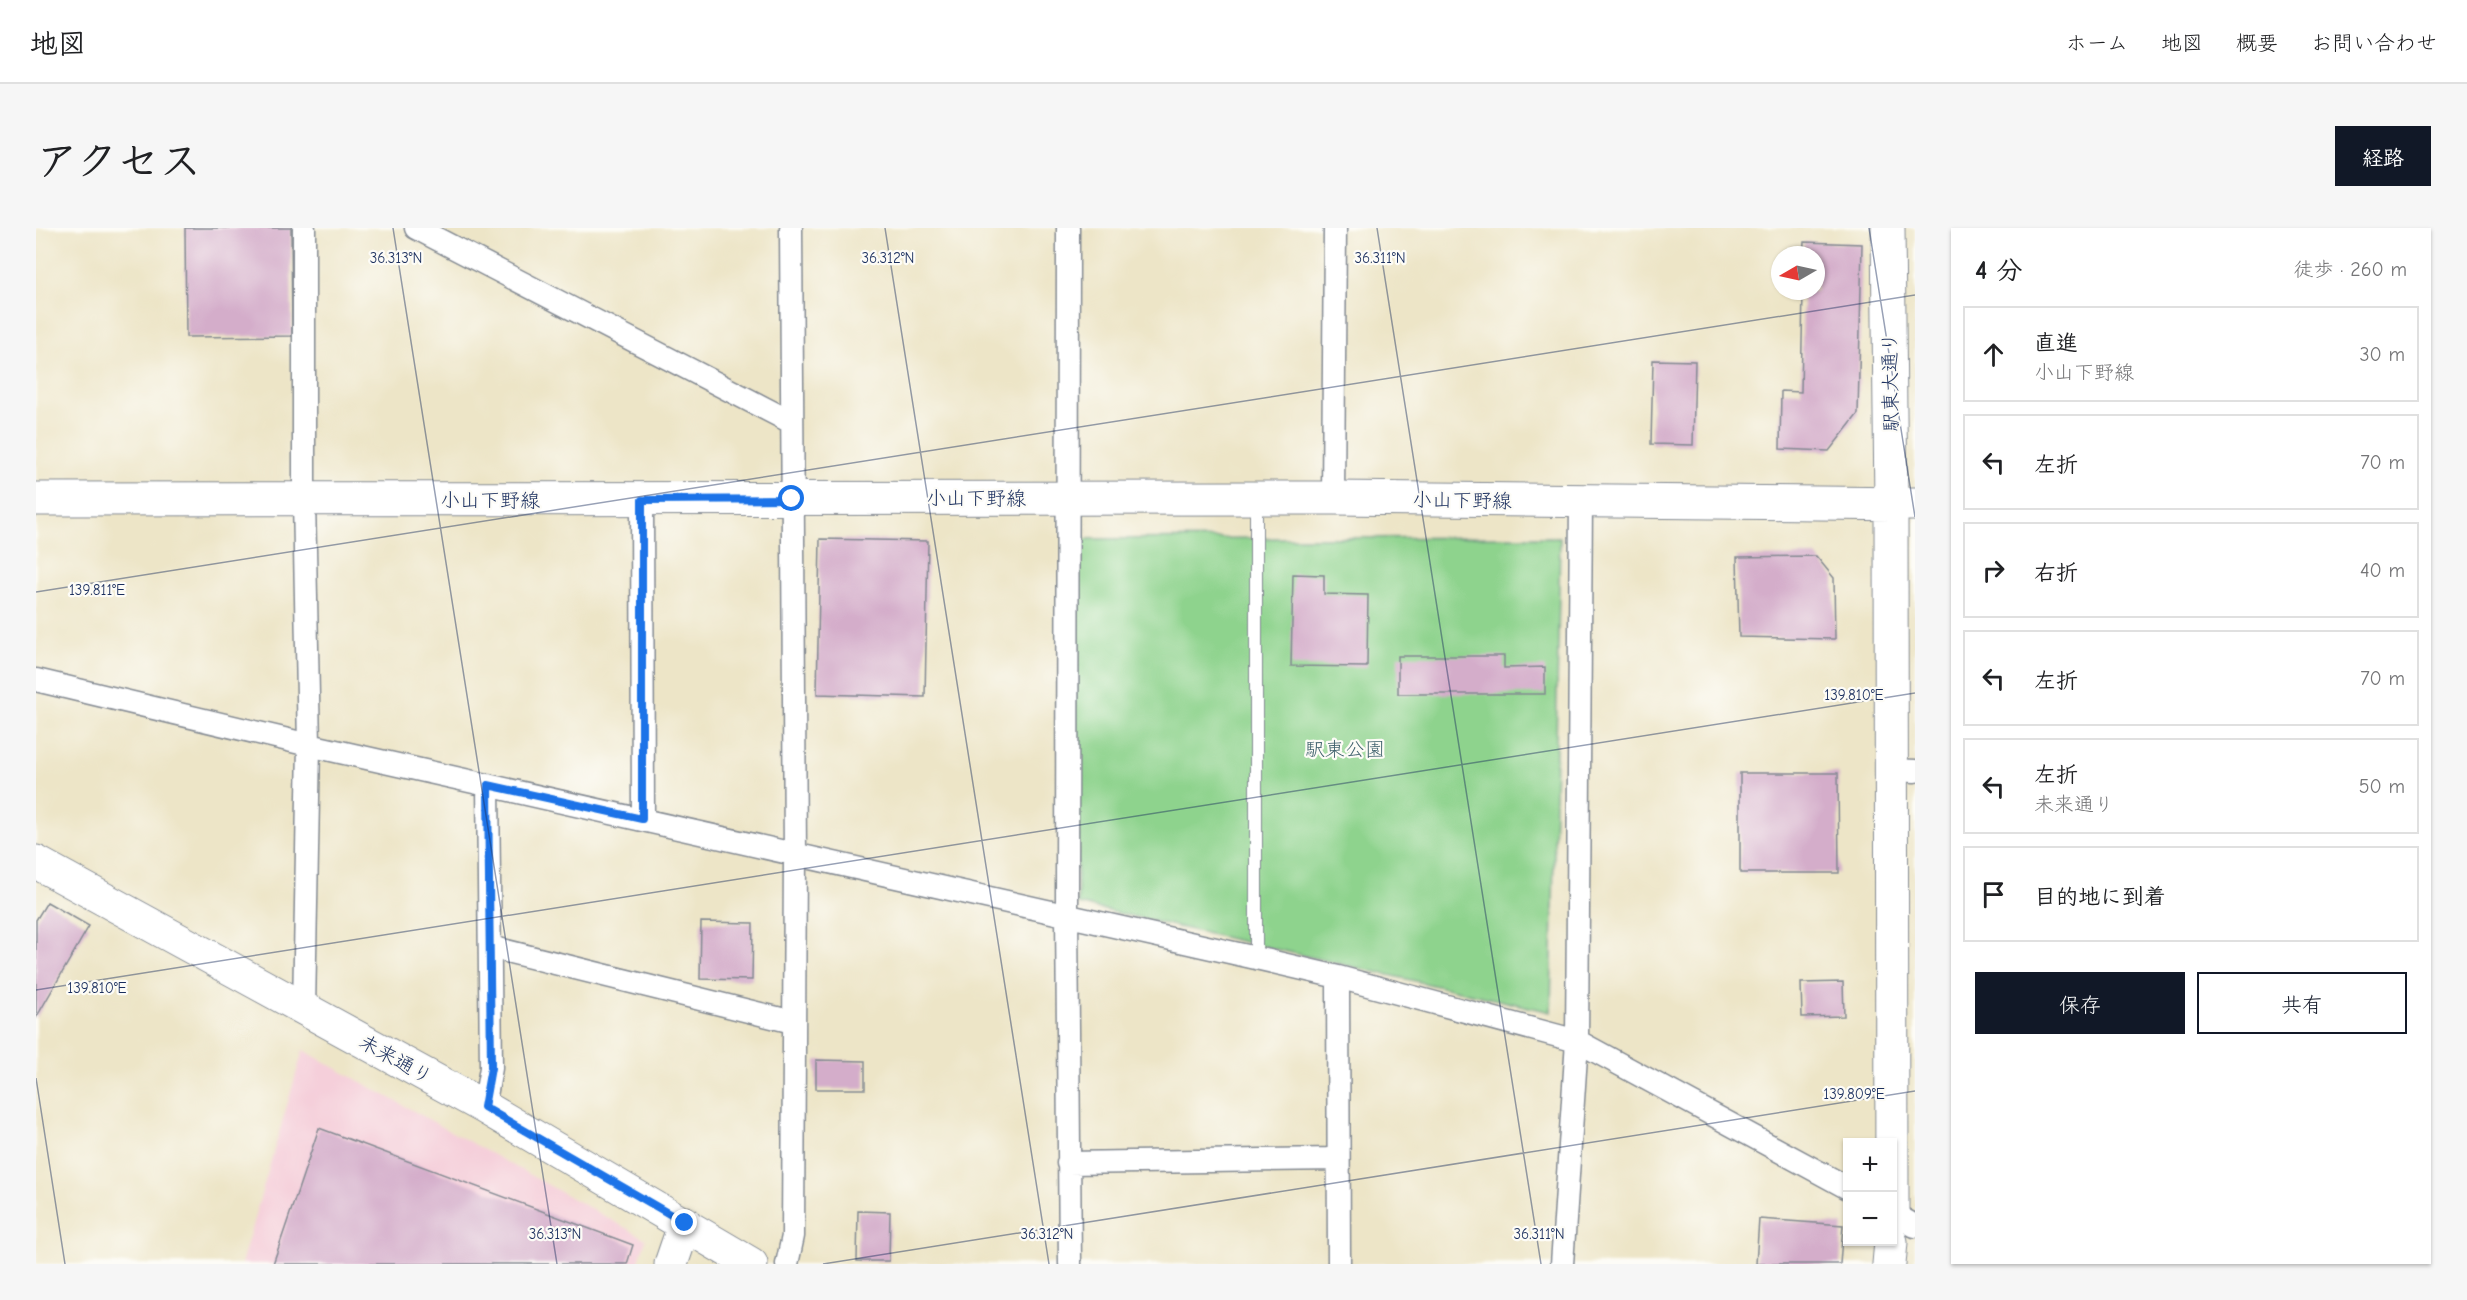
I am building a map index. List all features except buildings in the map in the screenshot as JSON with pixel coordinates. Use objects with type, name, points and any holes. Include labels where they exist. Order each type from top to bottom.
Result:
[{"type":"street","points":[[304,228],[304,500],[309,745],[304,1009]]},
{"type":"street","points":[[416,228],[790,422]]},
{"type":"street","points":[[787,1264],[793,1236],[795,854],[790,422],[791,228]]},
{"type":"street","points":[[1068,228],[1067,914],[1070,1264]]},
{"type":"street","points":[[1333,498],[1335,228]]},
{"type":"street","name":"駅東大通り","points":[[1888,228],[1903,504],[1904,771],[1894,1192]]},
{"type":"street","name":"小山下野線","points":[[36,499],[1333,498],[1903,504]]},
{"type":"street","points":[[642,500],[642,819]]},
{"type":"street","points":[[1562,1264],[1577,1041],[1581,501]]},
{"type":"street","points":[[36,680],[309,745],[1067,914],[1338,977],[1577,1041],[1843,1185]]},
{"type":"street","points":[[484,1107],[491,1068],[488,785]]},
{"type":"street","name":"未来通り","points":[[38,869],[484,1107],[685,1223],[751,1264]]},
{"type":"street","points":[[490,947],[793,1022]]},
{"type":"street","points":[[1338,977],[1339,1264]]},
{"type":"street","points":[[1068,1163],[1338,1159]]},
{"type":"street","points":[[1897,1215],[1915,1226]]},
{"type":"street","points":[[671,1264],[685,1223]]},
{"type":"street","points":[[1889,1264],[1891,1246]]},
{"type":"lane","points":[[1256,498],[1256,958]]},
{"type":"shaded area","points":[[303,1050],[646,1239],[638,1264],[241,1264]]},
{"type":"green space","name":"駅東公園","points":[[1560,537],[1551,1012],[1078,904],[1071,539]]},
{"type":"route","points":[[685,1223],[484,1107],[491,1068],[488,785],[642,819],[642,500],[792,499]]}]
